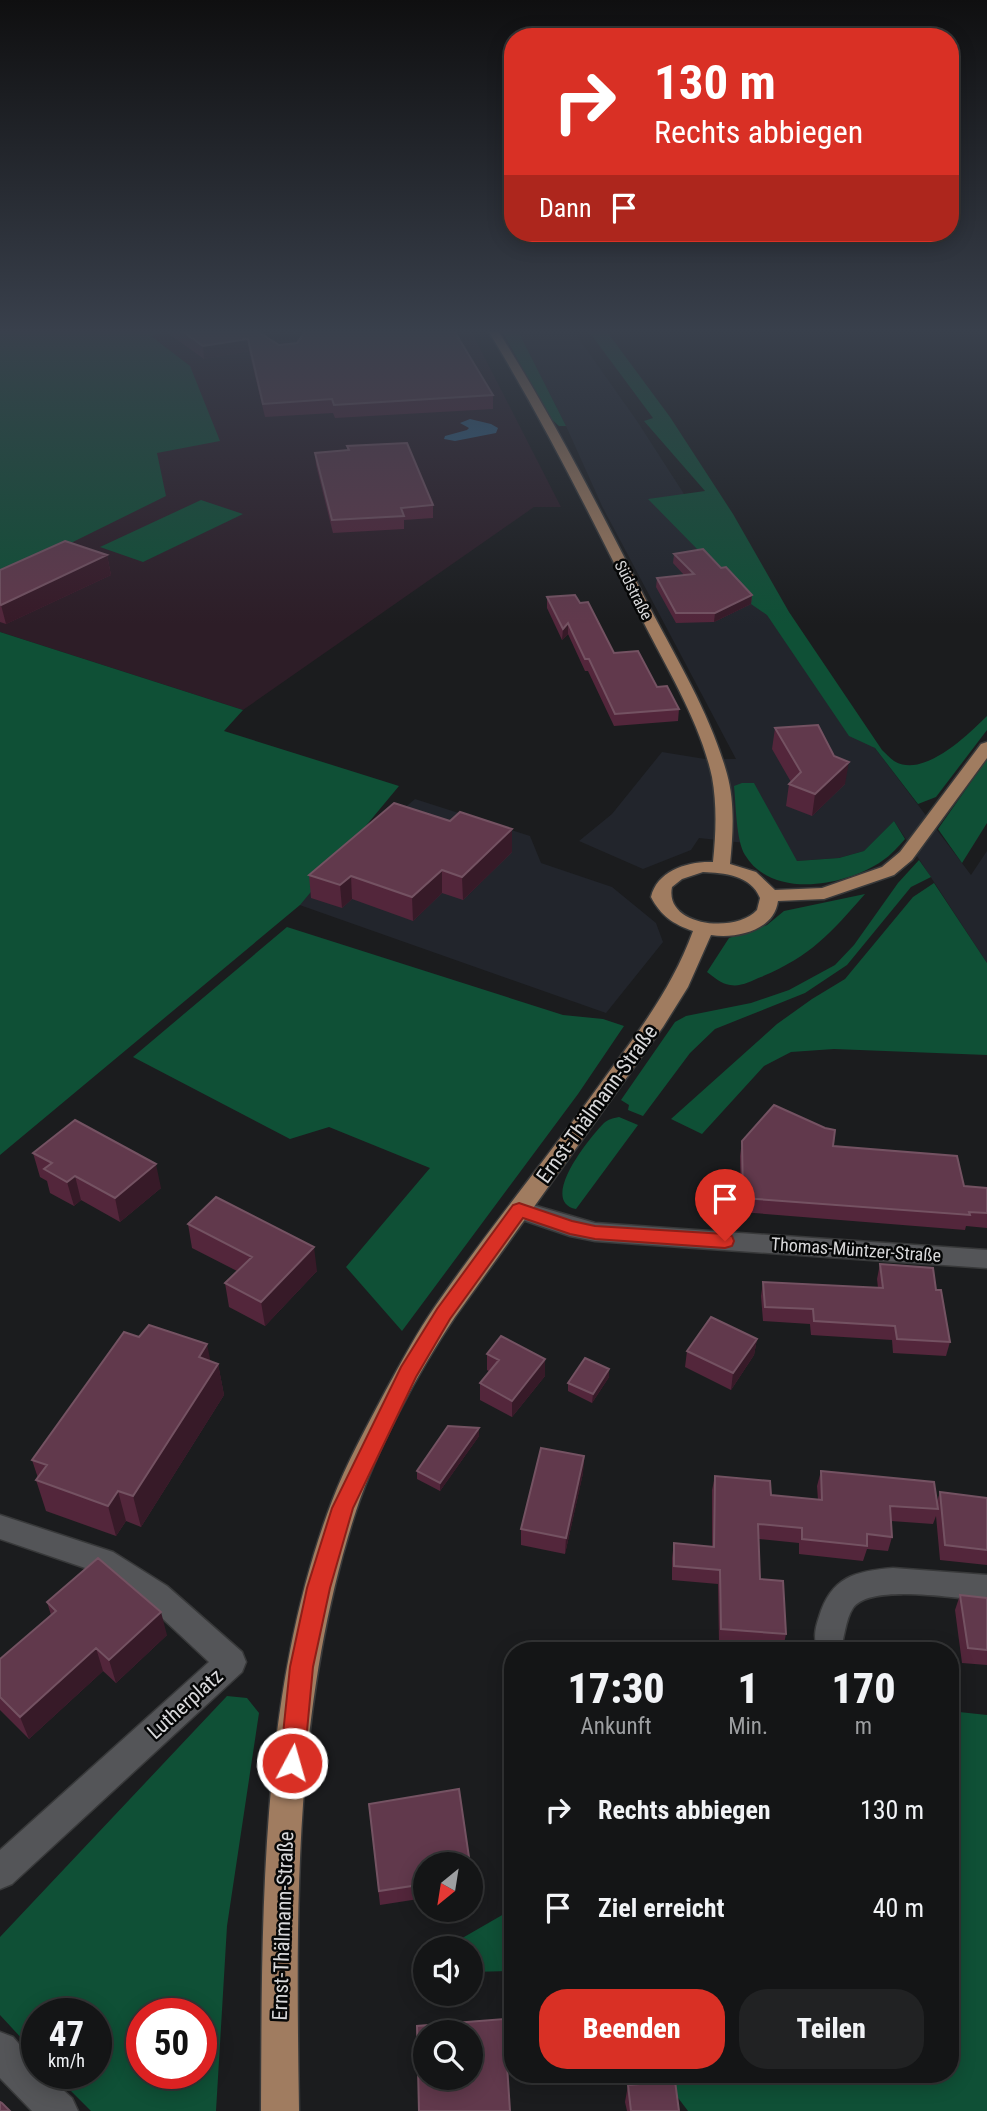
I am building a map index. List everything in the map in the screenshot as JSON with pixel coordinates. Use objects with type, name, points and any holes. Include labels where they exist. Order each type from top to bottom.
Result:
[{"type":"main road","name":"Südstraße","points":[[548,428],[707,733],[720,777],[724,807],[720,867]]},
{"type":"main road","points":[[768,896],[824,893],[888,871],[906,856],[987,747]]},
{"type":"main road","points":[[720,867],[750,876],[761,884],[768,896],[770,903],[767,912],[749,926],[719,930],[703,929],[672,916],[663,906],[660,895],[663,885],[672,876],[685,870],[720,867]]},
{"type":"main road","name":"Ernst-Thälmann-Straße","points":[[280,2111],[279,1941],[287,1811],[302,1667],[318,1588],[343,1508],[408,1373],[444,1314],[655,1024],[697,950],[703,929]]},
{"type":"street","name":"Thomas-Müntzer-Straße","points":[[519,1210],[570,1227],[595,1232],[987,1259]]},
{"type":"street","name":"Lutherplatz","points":[[0,1527],[103,1561],[157,1595],[231,1662],[0,1872]]},
{"type":"street","points":[[829,1640],[835,1613],[847,1593],[873,1583],[906,1581],[987,1588]]},
{"type":"street","points":[[0,2050],[29,2084],[59,2111]]},
{"type":"shaded area","points":[[167,428],[520,428],[561,507],[534,507],[243,710],[0,632],[0,578],[157,453]]},
{"type":"shaded area","points":[[567,428],[641,428],[684,494],[713,493],[875,748],[971,875],[987,851],[987,963],[894,821],[864,851],[839,858],[797,861],[764,845],[699,838],[691,850],[643,869],[579,841],[612,814],[662,752],[705,759],[736,759],[602,506]]},
{"type":"shaded area","points":[[415,799],[530,836],[541,863],[612,887],[656,923],[663,942],[606,1013],[294,903]]},
{"type":"green space","points":[[0,428],[215,428],[220,441],[157,453],[166,496],[0,578]]},
{"type":"green space","points":[[650,428],[677,428],[733,514],[789,612],[882,750],[894,761],[906,765],[931,760],[969,734],[987,716],[987,730],[936,797],[918,804],[875,748],[849,736],[767,615],[751,604],[648,499],[705,491]]},
{"type":"green space","points":[[201,500],[243,514],[143,562],[100,547]]},
{"type":"green space","points":[[0,632],[243,710],[224,731],[399,786],[300,905],[0,1155]]},
{"type":"green space","points":[[987,759],[987,823],[962,863],[938,829]]},
{"type":"green space","points":[[754,783],[797,861],[839,858],[864,851],[894,821],[905,839],[882,861],[849,877],[810,884],[773,878],[757,869],[742,849],[734,786]]},
{"type":"green space","points":[[919,860],[931,877],[911,887],[847,965],[805,993],[715,1029],[690,1053],[643,1116],[628,1110],[629,1105],[621,1100],[675,1022],[686,1016],[751,1003],[789,990],[835,965],[854,945],[898,883]]},
{"type":"green space","points":[[934,883],[987,963],[987,1055],[834,1049],[791,1052],[764,1066],[702,1134],[671,1119],[777,1024],[845,979],[913,897]]},
{"type":"green space","points":[[865,894],[819,943],[778,969],[746,983],[734,985],[724,983],[707,972],[729,938],[767,925],[784,911]]},
{"type":"green space","points":[[287,927],[563,1015],[603,1019],[624,1026],[578,1094],[402,1331],[346,1267],[430,1168],[329,1127],[290,1139],[133,1057]]},
{"type":"green space","points":[[619,1117],[638,1125],[576,1209],[566,1204],[562,1194],[564,1182],[579,1154],[604,1123]]},
{"type":"green space","points":[[227,1696],[247,1698],[259,1713],[227,1926],[216,2111],[91,2111],[69,2089],[112,2089],[112,1998],[21,1998],[21,2038],[0,2015],[0,1937]]},
{"type":"green space","points":[[959,1712],[987,1715],[987,2111],[688,2111],[667,2083],[959,2083]]},
{"type":"green space","points":[[504,1914],[504,1971],[483,1972],[483,1936],[466,1936]]},
{"type":"water","points":[[469,428],[498,428],[496,433],[455,441],[444,439],[445,436]]},
{"type":"building","points":[[407,443],[433,505],[401,508],[404,516],[332,520],[315,453],[349,450],[347,446]]},
{"type":"building","points":[[65,541],[107,555],[0,604],[0,570]]},
{"type":"building","points":[[703,549],[721,568],[726,567],[752,595],[715,613],[676,613],[657,578],[694,574],[674,554]]},
{"type":"building","points":[[575,595],[580,603],[588,602],[614,653],[638,651],[657,687],[667,686],[679,709],[615,714],[589,659],[585,659],[568,623],[563,629],[547,597]]},
{"type":"building","points":[[818,725],[834,756],[849,762],[815,794],[789,784],[801,772],[775,728]]},
{"type":"building","points":[[394,803],[450,821],[460,812],[512,829],[462,877],[442,870],[412,897],[351,876],[340,885],[309,875]]},
{"type":"building","points":[[774,1105],[835,1130],[833,1146],[957,1156],[964,1186],[987,1188],[987,1213],[969,1212],[970,1215],[743,1198],[742,1141]]},
{"type":"building","points":[[75,1120],[156,1164],[115,1198],[75,1176],[67,1182],[44,1169],[52,1163],[33,1153]]},
{"type":"building","points":[[216,1197],[314,1247],[261,1302],[225,1283],[252,1257],[188,1224]]},
{"type":"building","points":[[880,1264],[933,1268],[936,1290],[941,1290],[950,1342],[897,1339],[895,1326],[814,1321],[813,1309],[765,1307],[763,1282],[883,1288]]},
{"type":"building","points":[[711,1317],[757,1339],[733,1373],[687,1351]]},
{"type":"building","points":[[149,1325],[207,1344],[199,1357],[218,1364],[133,1496],[118,1491],[108,1506],[36,1480],[47,1465],[32,1460],[124,1332],[139,1337]]},
{"type":"building","points":[[501,1336],[545,1359],[512,1401],[480,1383],[499,1360],[487,1354]]},
{"type":"building","points":[[585,1358],[609,1369],[593,1394],[568,1383]]},
{"type":"building","points":[[448,1426],[479,1428],[440,1483],[417,1471]]},
{"type":"building","points":[[541,1448],[584,1456],[566,1538],[521,1529]]},
{"type":"building","points":[[821,1471],[934,1482],[938,1509],[890,1506],[892,1537],[867,1534],[867,1546],[802,1539],[802,1528],[758,1524],[760,1579],[783,1581],[786,1634],[721,1629],[720,1570],[674,1566],[674,1543],[714,1547],[715,1476],[770,1481],[771,1495],[822,1500]]},
{"type":"building","points":[[940,1492],[987,1498],[987,1550],[945,1545]]},
{"type":"building","points":[[98,1558],[161,1612],[109,1660],[96,1648],[20,1717],[0,1697],[0,1659],[56,1611],[47,1602]]},
{"type":"building","points":[[960,1595],[987,1598],[987,1650],[968,1648]]},
{"type":"building","points":[[459,1789],[468,1852],[413,1852],[413,1886],[379,1891],[369,1804]]},
{"type":"building","points":[[504,2019],[504,2083],[508,2083],[510,2111],[419,2111],[419,2090],[483,2090],[483,2021]]},
{"type":"building","points":[[675,2083],[679,2111],[631,2111],[628,2085]]},
{"type":"building","points":[[0,2102],[2,2103],[10,2111],[0,2111]]},
{"type":"route","points":[[292,1763],[302,1667],[318,1588],[343,1508],[408,1373],[444,1314],[519,1210],[570,1227],[595,1232],[725,1241]]}]
